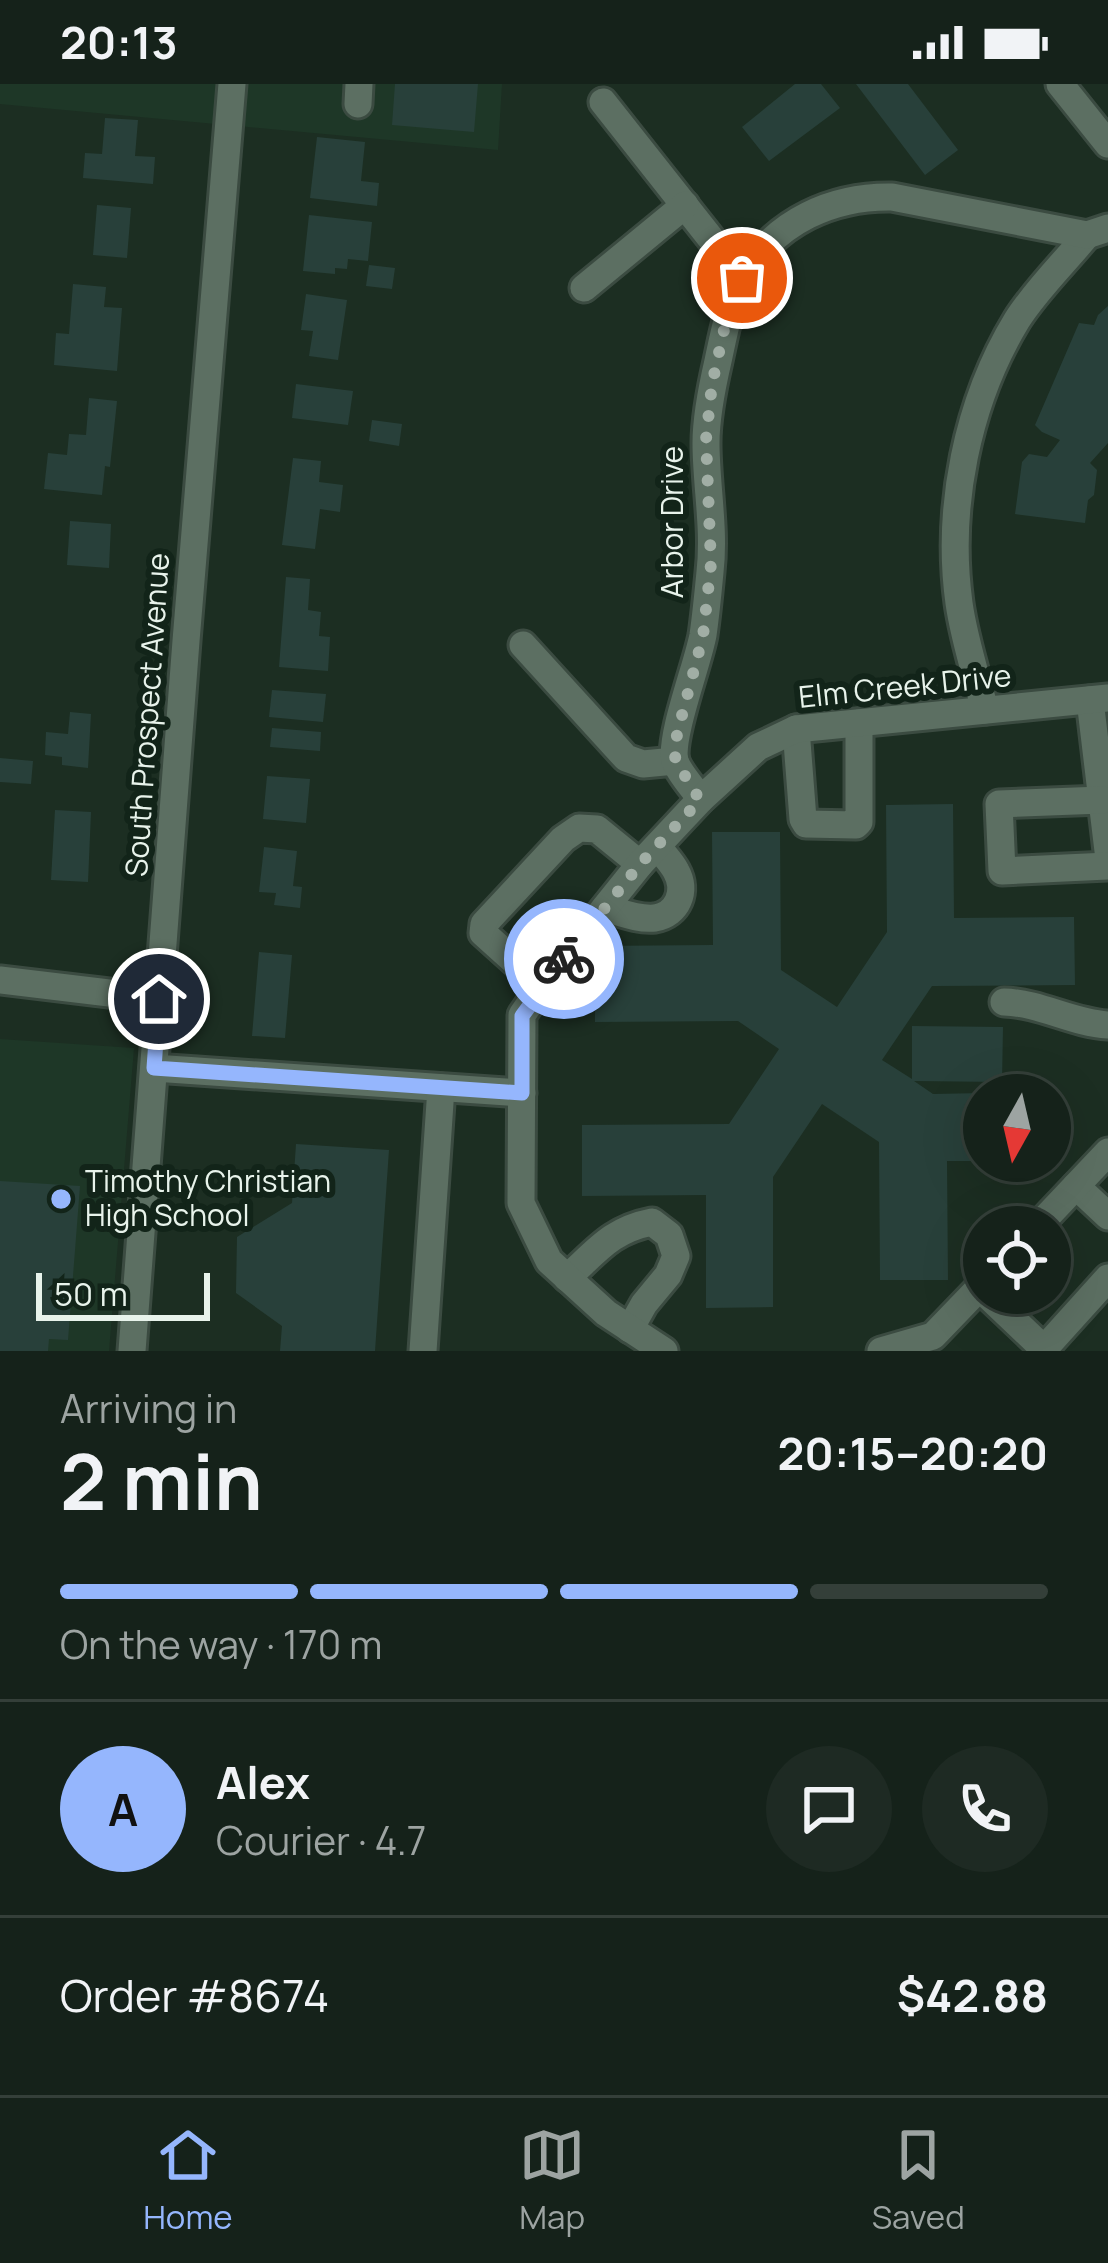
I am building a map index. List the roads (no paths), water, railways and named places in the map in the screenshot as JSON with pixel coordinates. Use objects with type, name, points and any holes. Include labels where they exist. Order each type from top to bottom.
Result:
[{"type":"street","name":"South Prospect Avenue","points":[[133,1351],[232,84]]},
{"type":"street","points":[[1060,84],[1108,144]]},
{"type":"street","points":[[603,102],[742,278]]},
{"type":"street","name":"Arbor Drive","points":[[675,760],[677,734],[703,636],[711,564],[706,439],[712,384],[742,278],[757,256],[807,215],[838,202],[870,197],[1097,232]]},
{"type":"street","points":[[584,288],[685,205]]},
{"type":"street","points":[[985,710],[959,605],[957,503],[965,454],[981,397],[1018,318],[1097,232]]},
{"type":"street","points":[[524,645],[626,758],[643,764],[675,760],[700,800]]},
{"type":"street","name":"Elm Creek Drive","points":[[664,1351],[606,1312],[549,1261],[521,1203],[522,1016],[649,855],[758,747],[796,729],[1099,699],[1108,851]]},
{"type":"street","points":[[796,729],[806,824],[856,825],[859,723]]},
{"type":"street","points":[[1102,800],[999,804],[1002,871],[1108,866]]},
{"type":"street","points":[[542,986],[483,933],[484,925],[563,839],[579,829],[597,829],[677,872],[682,889],[679,901],[666,914],[652,919],[605,908]]},
{"type":"street","points":[[0,980],[159,999]]},
{"type":"street","points":[[1004,1002],[1108,1025]]},
{"type":"street","points":[[154,1068],[522,1093]]},
{"type":"street","points":[[422,1351],[441,1088]]},
{"type":"street","points":[[1057,1206],[1108,1152]]},
{"type":"street","points":[[1076,1186],[1108,1216]]},
{"type":"street","points":[[567,1278],[609,1237],[632,1226],[652,1222],[669,1234],[676,1256],[668,1276],[630,1329]]},
{"type":"street","points":[[1008,1314],[1044,1349],[1108,1278]]},
{"type":"street","points":[[881,1351],[933,1336],[963,1308]]},
{"type":"place","name":"Timothy Christian High School","points":[[61,1199]]}]
